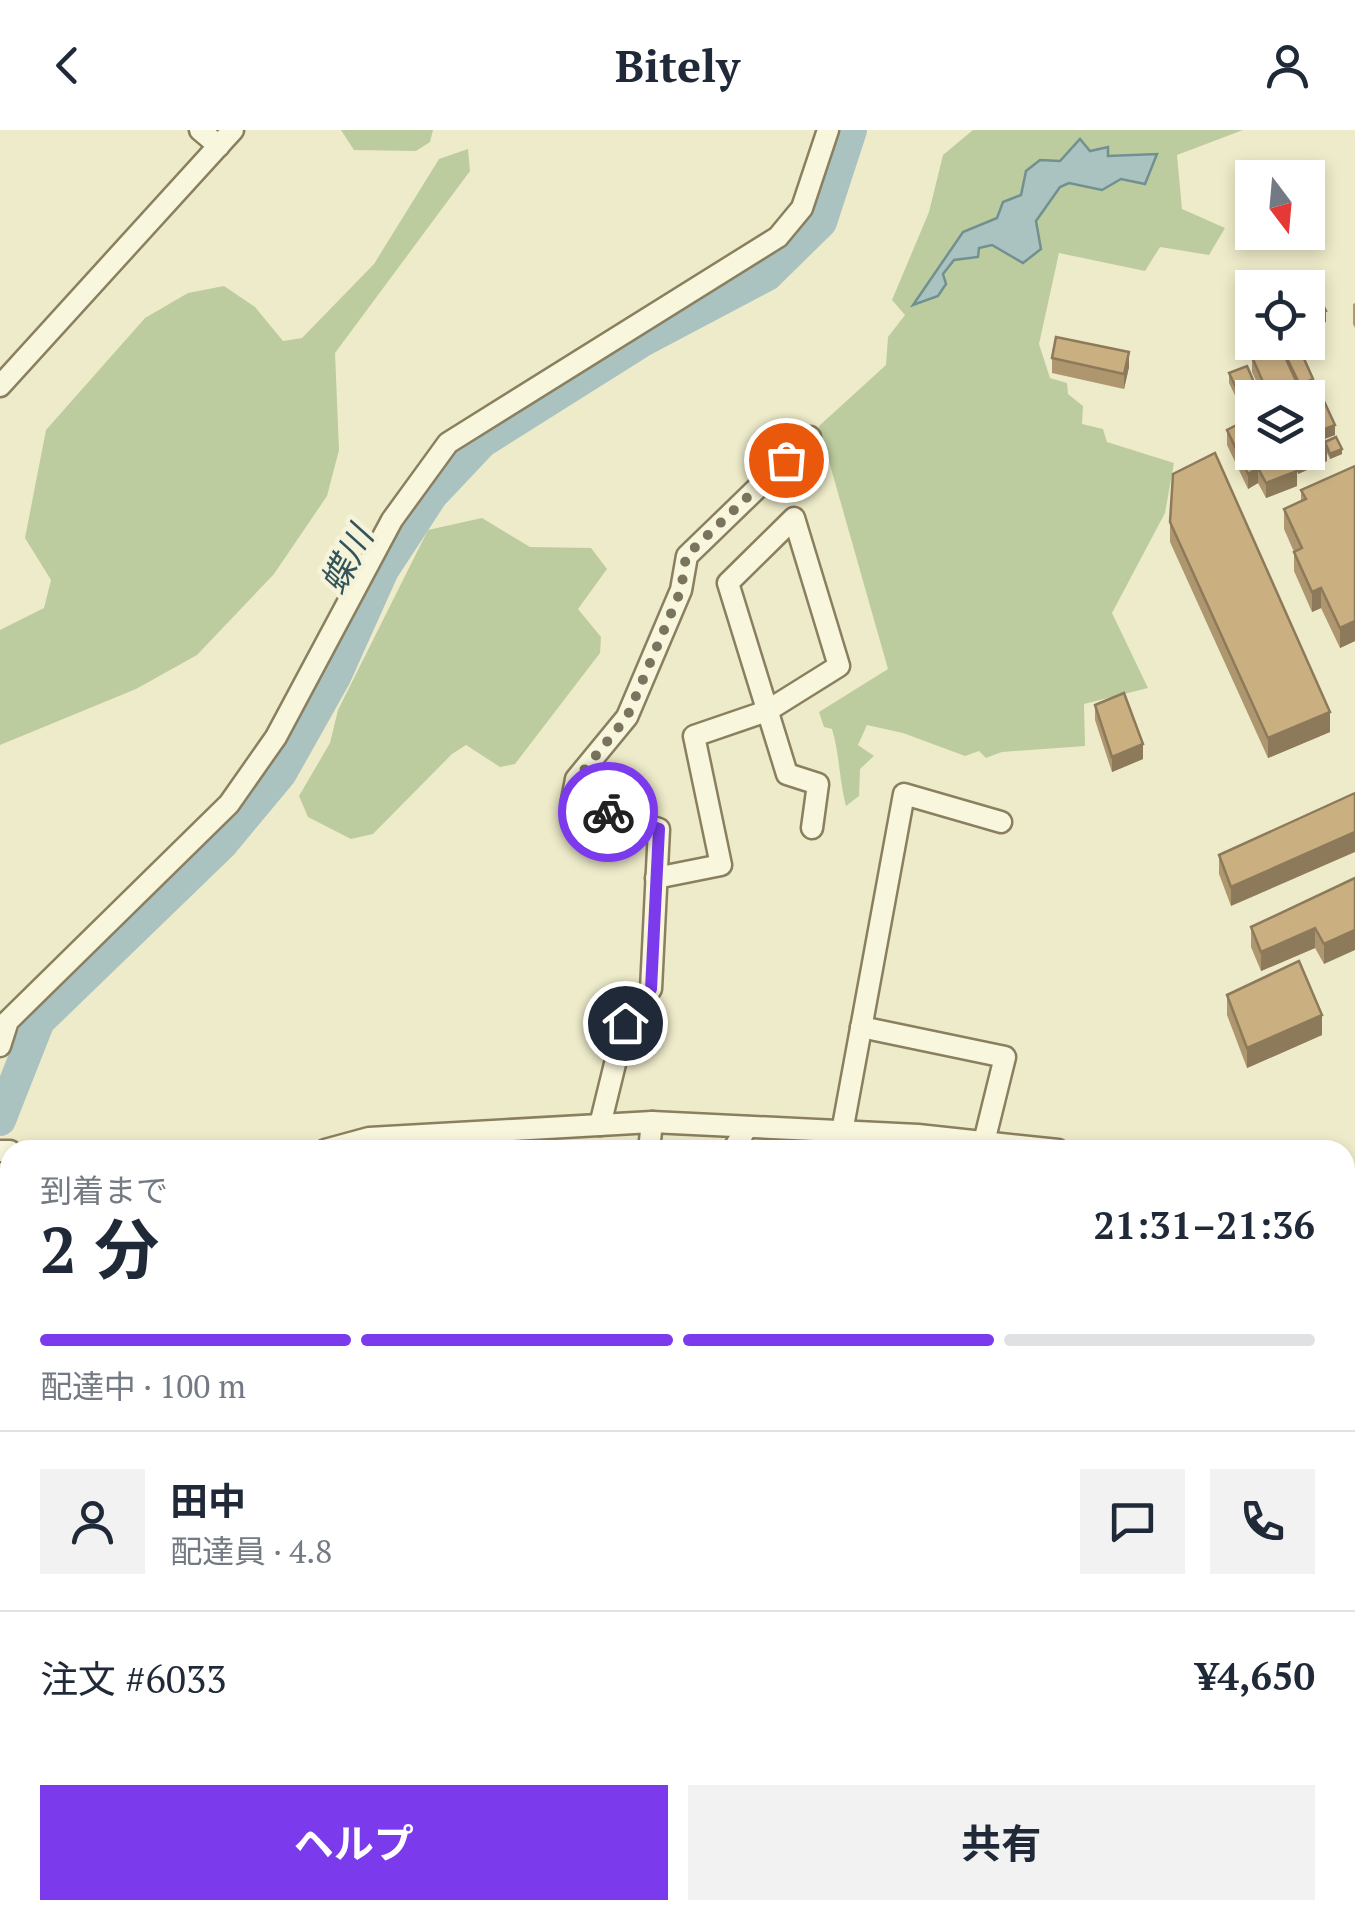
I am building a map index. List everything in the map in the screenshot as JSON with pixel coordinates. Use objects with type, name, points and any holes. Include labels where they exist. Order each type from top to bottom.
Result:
[{"type":"street","points":[[0,386],[226,138],[200,130]]},
{"type":"street","points":[[0,1046],[8,1021],[229,804],[276,737],[392,520],[448,443],[778,237],[802,208],[828,130]]},
{"type":"street","points":[[600,1126],[625,1023],[651,989],[659,829],[572,800],[576,780],[627,717],[681,590],[686,556],[810,437]]},
{"type":"street","points":[[656,878],[721,864],[694,736],[766,710],[839,666],[794,518],[728,583],[766,710],[787,774],[818,784],[812,828]]},
{"type":"street","points":[[842,1132],[904,794],[1001,822]]},
{"type":"street","points":[[862,1027],[1006,1057],[985,1140]]},
{"type":"street","points":[[650,1140],[652,1122]]},
{"type":"street","points":[[420,1140],[652,1122],[923,1140]]},
{"type":"street","points":[[739,1140],[746,1127]]},
{"type":"green space","points":[[341,130],[433,130],[430,142],[416,151],[354,150]]},
{"type":"green space","points":[[973,130],[1243,130],[1177,155],[1182,209],[1225,228],[1209,255],[1160,247],[1145,271],[1059,253],[1039,344],[1050,378],[1067,383],[1068,394],[1083,406],[1082,424],[1103,429],[1107,442],[1174,463],[1165,513],[1112,613],[1148,688],[1084,704],[1085,746],[1002,752],[986,758],[979,751],[965,756],[903,733],[867,725],[858,745],[874,756],[860,769],[859,796],[846,806],[832,729],[824,727],[819,712],[888,669],[819,426],[886,365],[888,337],[905,315],[892,300],[929,212],[943,155]]},
{"type":"green space","points":[[468,149],[470,171],[335,353],[339,450],[327,496],[274,574],[197,655],[136,689],[0,745],[0,630],[44,608],[51,580],[25,538],[46,430],[145,318],[188,293],[224,286],[255,307],[283,341],[302,338],[374,264],[439,159]]},
{"type":"green space","points":[[482,518],[530,547],[591,548],[607,569],[578,609],[601,637],[600,653],[515,764],[500,767],[466,745],[452,754],[373,834],[351,839],[308,817],[299,796],[330,743],[338,710],[428,530]]},
{"type":"water","points":[[1080,139],[1090,151],[1108,147],[1108,156],[1157,154],[1145,184],[1121,179],[1102,190],[1069,183],[1060,187],[1036,221],[1041,249],[1023,263],[992,245],[979,248],[978,257],[954,260],[943,274],[946,284],[938,296],[913,305],[963,232],[997,218],[1003,202],[1021,195],[1026,171],[1040,160],[1060,161]]},
{"type":"building","points":[[1056,337],[1129,352],[1124,374],[1052,358]]},
{"type":"building","points":[[1253,360],[1286,360],[1296,380],[1262,380]]},
{"type":"building","points":[[1288,360],[1305,360],[1313,379],[1298,380]]},
{"type":"building","points":[[1247,366],[1253,380],[1235,380],[1235,385],[1229,373]]},
{"type":"building","points":[[1325,403],[1335,425],[1325,429]]},
{"type":"building","points":[[1235,426],[1235,447],[1227,430]]},
{"type":"building","points":[[1336,437],[1342,449],[1330,454],[1325,442]]},
{"type":"building","points":[[1215,453],[1330,712],[1268,738],[1170,522],[1173,474]]},
{"type":"building","points":[[1355,466],[1355,621],[1340,628],[1321,588],[1312,592],[1294,552],[1302,548],[1284,509],[1306,499],[1301,490]]},
{"type":"building","points":[[1259,470],[1297,471],[1266,483]]},
{"type":"building","points":[[1124,693],[1143,744],[1112,757],[1095,705]]},
{"type":"building","points":[[1355,793],[1355,832],[1231,887],[1219,855]]},
{"type":"building","points":[[1355,878],[1355,930],[1324,944],[1315,928],[1261,952],[1251,927]]},
{"type":"building","points":[[1299,961],[1322,1015],[1247,1048],[1227,995]]},
{"type":"waterway","name":"蝶川","points":[[0,1120],[39,1021],[222,844],[281,773],[335,677],[383,570],[432,495],[482,442],[644,340],[767,275],[821,222],[851,130]]},
{"type":"way so far","points":[[608,812],[572,800],[576,780],[627,717],[642,674],[681,590],[686,556],[786,460]]},
{"type":"route","points":[[608,812],[659,829],[651,989],[625,1023]]}]
